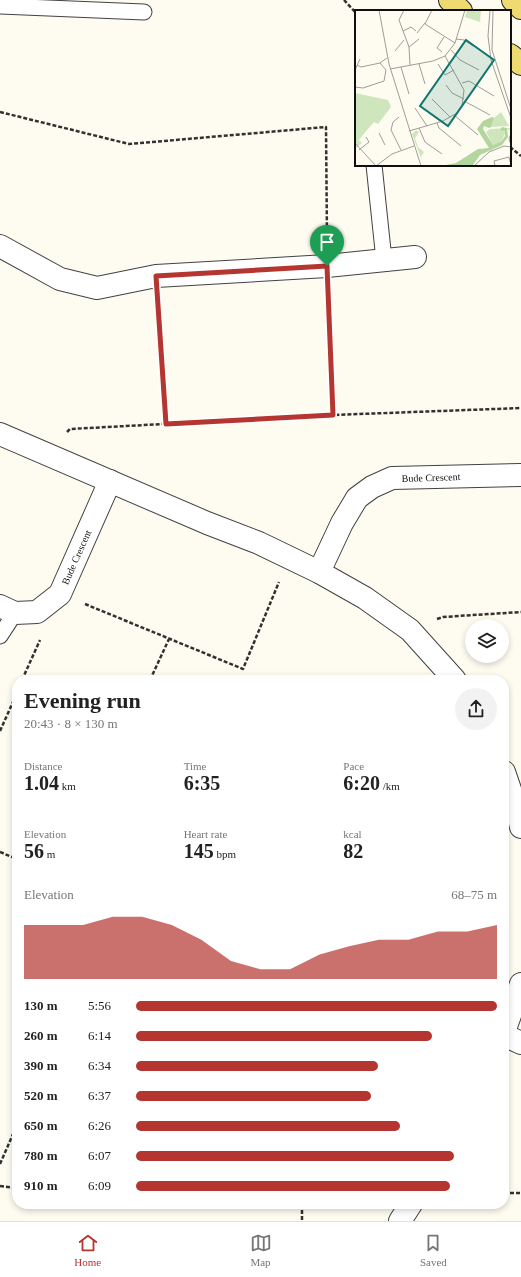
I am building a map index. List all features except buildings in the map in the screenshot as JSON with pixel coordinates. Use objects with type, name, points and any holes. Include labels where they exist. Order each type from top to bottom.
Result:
[{"type":"main road","points":[[450,0],[461,10]]},
{"type":"main road","points":[[513,0],[521,8]]},
{"type":"main road","points":[[511,56],[521,64]]},
{"type":"street","points":[[0,246],[60,279],[97,288],[156,276],[327,266],[415,257]]},
{"type":"street","points":[[0,434],[207,523],[259,543],[319,572],[366,598],[410,630],[451,675]]},
{"type":"street","name":"Bude Crescent","points":[[319,572],[342,522],[357,498],[372,487],[392,478],[521,475]]},
{"type":"street","name":"Bude Crescent","points":[[8,609],[37,612],[60,594],[110,481]]},
{"type":"street","points":[[510,772],[521,827]]},
{"type":"street","points":[[509,1018],[521,984]]},
{"type":"street","points":[[509,1037],[521,1043]]},
{"type":"street","points":[[400,1221],[408,1209]]},
{"type":"lane","points":[[0,6],[144,12]]},
{"type":"lane","points":[[374,166],[384,260]]},
{"type":"lane","points":[[0,636],[8,609]]},
{"type":"path","points":[[344,0],[355,12]]},
{"type":"path","points":[[0,112],[129,144],[326,127],[327,266],[333,415]]},
{"type":"path","points":[[511,148],[521,156]]},
{"type":"path","points":[[156,276],[166,424]]},
{"type":"path","points":[[41,451],[70,429],[333,415],[521,408]]},
{"type":"path","points":[[60,594],[243,669],[289,557]]},
{"type":"path","points":[[410,630],[443,617],[521,612]]},
{"type":"path","points":[[152,675],[169,639]]},
{"type":"path","points":[[0,731],[12,703]]},
{"type":"path","points":[[0,852],[12,857]]},
{"type":"path","points":[[0,1164],[12,1136]]},
{"type":"path","points":[[0,1186],[12,1187]]},
{"type":"path","points":[[509,1193],[521,1193]]},
{"type":"path","points":[[302,1209],[302,1221]]},
{"type":"route","points":[[327,266],[333,415],[166,424],[156,276],[327,266]]}]
